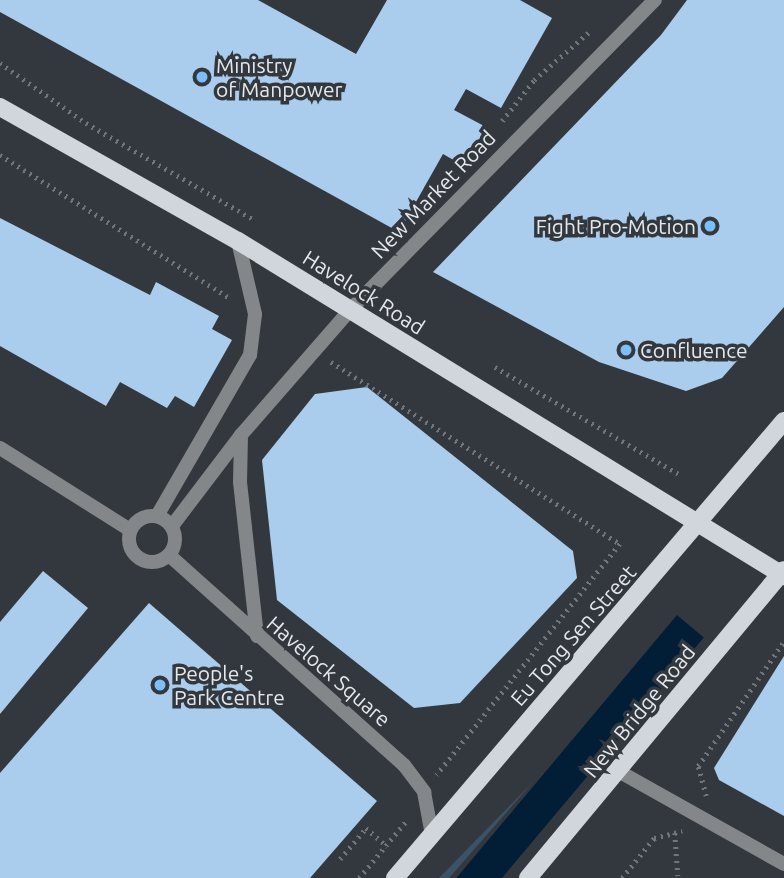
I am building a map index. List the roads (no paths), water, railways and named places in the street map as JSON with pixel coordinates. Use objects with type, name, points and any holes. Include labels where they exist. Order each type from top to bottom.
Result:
[{"type":"main road","name":"Havelock Road","points":[[0,107],[8,117],[238,241],[783,574]]},
{"type":"main road","name":"Eu Tong Sen Street","points":[[395,878],[784,421]]},
{"type":"main road","name":"New Bridge Road","points":[[528,878],[620,772],[783,574]]},
{"type":"street","name":"New Market Road","points":[[172,526],[241,435],[350,310],[649,2]]},
{"type":"street","points":[[157,516],[250,355],[255,314],[238,241]]},
{"type":"street","points":[[241,435],[240,482],[257,636]]},
{"type":"street","points":[[0,448],[130,530]]},
{"type":"street","points":[[157,516],[172,526],[176,541],[169,555],[155,562],[139,559],[130,546],[130,530],[141,519],[157,516]]},
{"type":"street","name":"Havelock Square","points":[[169,555],[404,765],[424,792],[432,835]]},
{"type":"street","points":[[620,772],[784,864]]},
{"type":"place","name":"Ministry of Manpower","points":[[202,77]]},
{"type":"place","name":"Fight Pro-Motion","points":[[710,226]]},
{"type":"place","name":"Confluence","points":[[626,350]]},
{"type":"place","name":"People's Park Centre","points":[[160,685]]}]
